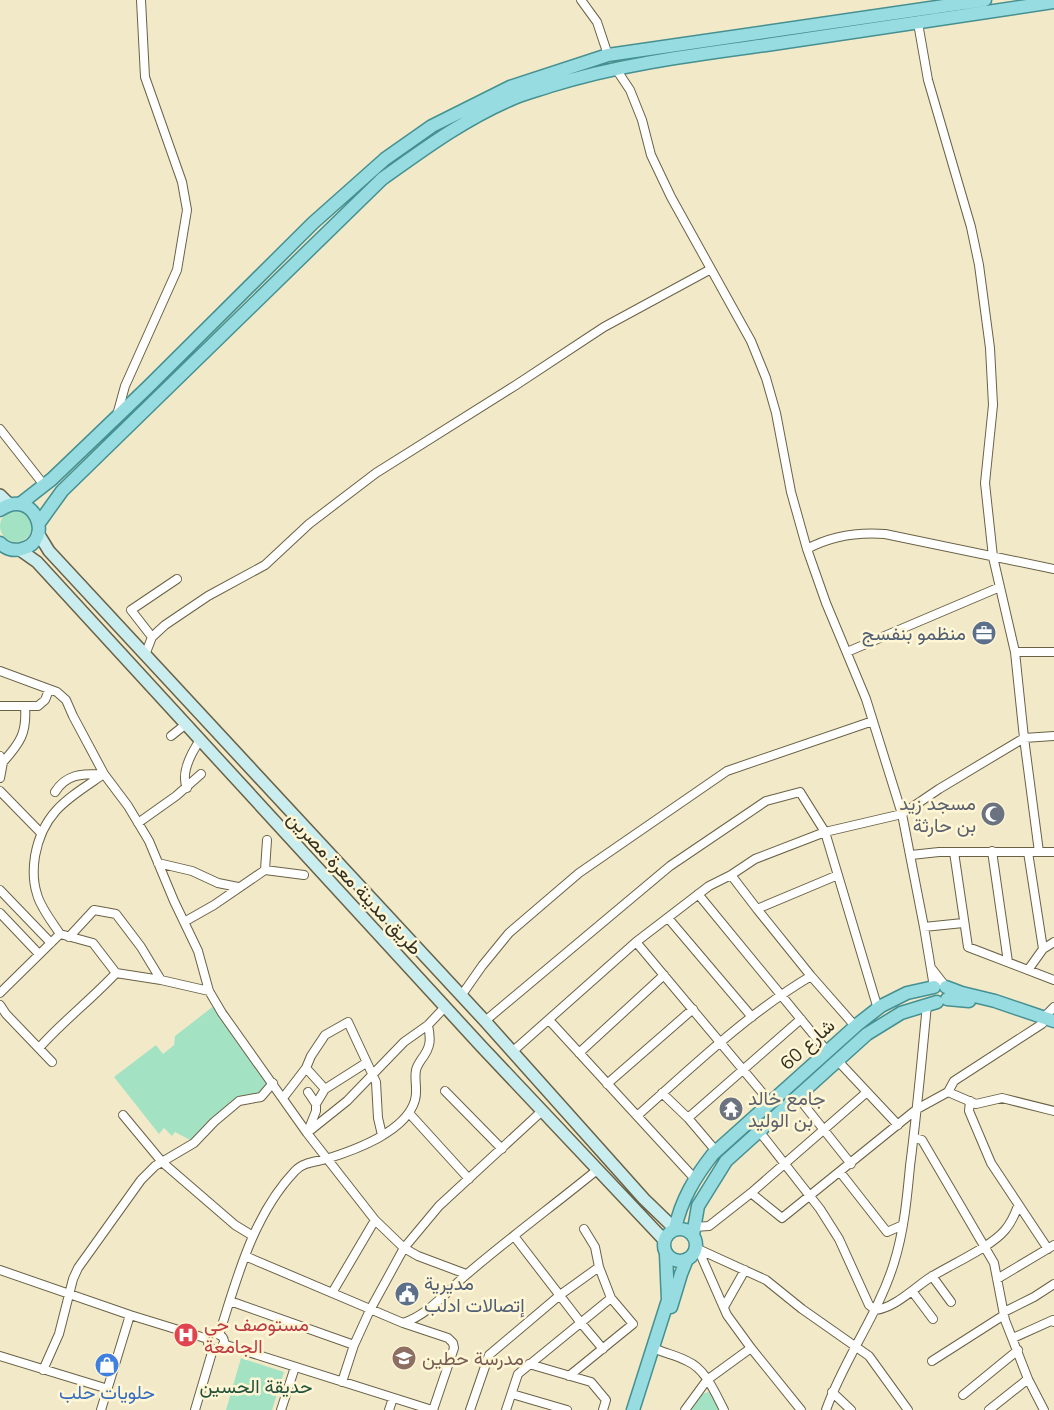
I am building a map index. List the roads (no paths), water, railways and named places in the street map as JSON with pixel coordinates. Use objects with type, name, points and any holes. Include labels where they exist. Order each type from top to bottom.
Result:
[{"type":"main road","points":[[10,506],[44,485],[117,417],[313,223],[384,159],[432,126],[501,91],[608,56],[927,4],[985,0]]},
{"type":"main road","points":[[0,558],[32,544],[39,528],[62,491],[382,179],[438,139],[480,113],[516,97],[574,79],[616,69],[724,50],[918,23],[1018,4],[1054,2]]},
{"type":"main road","points":[[0,495],[10,506],[32,511],[39,528]]},
{"type":"main road","name":"طريق مدينة معرة مصرين","points":[[39,528],[50,551],[485,1021],[644,1199],[675,1229]]},
{"type":"main road","points":[[0,544],[16,550]]},
{"type":"main road","name":"طريق مدينة معرة مصرين","points":[[16,550],[37,562],[446,1008],[664,1240]]},
{"type":"main road","name":"شارع 60","points":[[675,1229],[678,1214],[695,1179],[716,1151],[855,1026],[878,1009],[906,993],[938,996]]},
{"type":"main road","points":[[938,996],[962,993],[995,1001],[1048,1023]]},
{"type":"main road","points":[[446,1008],[461,996]]},
{"type":"main road","name":"شارع 60","points":[[695,1238],[698,1206],[726,1161],[867,1034],[901,1013],[938,996]]},
{"type":"main road","points":[[684,1200],[698,1206]]},
{"type":"main road","points":[[633,1410],[668,1300],[664,1240],[668,1233],[675,1229],[684,1229],[695,1238],[695,1251],[687,1259],[681,1274],[639,1410]]},
{"type":"main road","points":[[666,1254],[676,1261],[687,1259]]},
{"type":"street","points":[[117,417],[125,386],[177,270],[187,210],[182,182],[145,77],[141,0]]},
{"type":"street","points":[[582,0],[596,22],[608,56]]},
{"type":"street","points":[[918,23],[928,80],[971,227],[979,265],[990,348],[993,405],[985,483],[993,557],[1015,652],[1039,852]]},
{"type":"street","points":[[616,69],[630,90],[642,120],[651,155],[675,204],[751,342],[766,378],[776,413],[792,492],[807,549],[826,603],[866,699],[902,814],[938,996],[917,1109],[903,1225],[894,1263],[875,1310],[832,1392],[826,1410]]},
{"type":"street","points":[[145,655],[152,637],[165,625],[208,596],[265,565],[308,524],[376,473],[493,400],[604,327],[711,269]]},
{"type":"street","points":[[0,429],[44,485]]},
{"type":"street","points":[[807,549],[824,541],[844,536],[874,534],[1054,569]]},
{"type":"street","points":[[152,637],[131,610],[177,579]]},
{"type":"street","points":[[847,652],[1000,587]]},
{"type":"street","points":[[1015,652],[1054,652]]},
{"type":"street","points":[[0,671],[57,692],[66,700],[72,716],[104,774],[149,841],[198,951],[210,991],[222,1013],[307,1133],[375,1220],[404,1248],[418,1256],[466,1274]]},
{"type":"street","points":[[0,706],[38,706],[42,704],[49,690]]},
{"type":"street","points":[[0,778],[2,759],[17,747],[26,727],[25,707]]},
{"type":"street","points":[[461,996],[477,972],[509,933],[579,873],[727,771],[873,721]]},
{"type":"street","points":[[171,736],[186,724]]},
{"type":"street","points":[[512,1052],[636,942],[709,886],[755,859],[825,832],[902,814],[1024,738],[1054,736]]},
{"type":"street","points":[[187,788],[185,781],[189,758],[200,740]]},
{"type":"street","points":[[55,792],[63,781],[72,776],[104,774]]},
{"type":"street","points":[[104,774],[71,796],[46,823],[41,834],[33,870],[37,895],[60,934],[94,943],[116,972],[210,991]]},
{"type":"street","points":[[138,822],[187,788],[201,774]]},
{"type":"street","points":[[0,791],[41,834]]},
{"type":"street","points":[[485,1021],[670,866],[766,800],[800,792],[825,832],[878,1009]]},
{"type":"street","points":[[265,870],[267,840]]},
{"type":"street","points":[[911,855],[954,852],[1054,852]]},
{"type":"street","points":[[954,852],[968,947],[1054,980]]},
{"type":"street","points":[[992,852],[1008,962]]},
{"type":"street","points":[[1028,852],[1043,949]]},
{"type":"street","points":[[158,863],[192,871],[218,883],[238,887]]},
{"type":"street","points":[[184,922],[214,905],[265,870],[304,876]]},
{"type":"street","points":[[730,875],[811,976],[855,1026]]},
{"type":"street","points":[[757,909],[838,875]]},
{"type":"street","points":[[0,890],[51,942]]},
{"type":"street","points":[[698,894],[827,1051]]},
{"type":"street","points":[[69,936],[94,910],[116,914],[141,947],[161,980]]},
{"type":"street","points":[[0,913],[39,954]]},
{"type":"street","points":[[668,918],[752,1017]]},
{"type":"street","points":[[924,927],[963,923]]},
{"type":"street","points":[[0,993],[60,934]]},
{"type":"street","points":[[636,942],[770,1102]]},
{"type":"street","points":[[1028,970],[1043,949],[1054,942]]},
{"type":"street","points":[[932,968],[938,996]]},
{"type":"street","points":[[39,1048],[52,1032],[102,988],[116,972]]},
{"type":"street","points":[[579,1053],[664,975]]},
{"type":"street","points":[[636,1116],[720,1042],[780,994],[811,976]]},
{"type":"street","points":[[0,1005],[6,1014],[52,1062]]},
{"type":"street","points":[[751,1193],[782,1218],[917,1109],[948,1092],[954,1081],[1048,1023],[1054,1006]]},
{"type":"street","points":[[307,1133],[329,1117],[408,1039],[428,1025],[446,1008]]},
{"type":"street","points":[[608,1084],[693,1009]]},
{"type":"street","points":[[688,1118],[801,1019]]},
{"type":"street","points":[[549,1020],[695,1179]]},
{"type":"street","points":[[283,1098],[306,1068],[311,1056],[325,1035],[348,1022],[376,1086],[378,1118],[382,1135]]},
{"type":"street","points":[[219,1334],[245,1256],[265,1210],[296,1169],[382,1135],[401,1122],[409,1113],[416,1094],[417,1066],[430,1044],[428,1025]]},
{"type":"street","points":[[838,1060],[898,1125]]},
{"type":"street","points":[[307,1133],[316,1107],[325,1089],[366,1063]]},
{"type":"street","points":[[306,1068],[325,1089]]},
{"type":"street","points":[[43,1370],[59,1334],[74,1279],[85,1259],[141,1180],[155,1166],[199,1139],[210,1126],[239,1101],[261,1097],[273,1084]]},
{"type":"street","points":[[445,1091],[502,1149]]},
{"type":"street","points":[[308,1092],[316,1107],[329,1117]]},
{"type":"street","points":[[695,1238],[751,1193],[867,1092]]},
{"type":"street","points":[[948,1092],[976,1104],[1002,1098],[1054,1111]]},
{"type":"street","points":[[662,1093],[688,1118],[716,1151]]},
{"type":"street","points":[[797,1096],[850,1164]]},
{"type":"street","points":[[970,1101],[969,1111],[991,1163],[1018,1206],[1051,1247],[997,1279]]},
{"type":"street","points":[[342,1382],[354,1345],[370,1310],[404,1248],[439,1206],[542,1111]]},
{"type":"street","points":[[409,1113],[469,1179]]},
{"type":"street","points":[[123,1115],[162,1162],[235,1225],[253,1236]]},
{"type":"street","points":[[759,1131],[820,1210],[839,1239],[869,1305],[875,1310],[881,1309],[932,1276],[984,1246],[1005,1230],[1018,1206]]},
{"type":"street","points":[[914,1138],[922,1140],[994,1263],[1004,1313],[1028,1379],[1044,1410]]},
{"type":"street","points":[[403,1323],[414,1320],[466,1274],[597,1170]]},
{"type":"street","points":[[840,1172],[887,1232],[903,1225]]},
{"type":"street","points":[[332,1293],[375,1220]]},
{"type":"street","points":[[569,1376],[633,1324],[611,1298],[599,1267],[595,1247],[584,1229]]},
{"type":"street","points":[[514,1236],[580,1323],[603,1349]]},
{"type":"street","points":[[695,1238],[745,1270],[766,1280],[802,1309],[869,1356],[908,1410]]},
{"type":"street","points":[[695,1238],[727,1315],[800,1410]]},
{"type":"street","points":[[223,1344],[433,1410],[454,1348],[453,1343],[448,1338],[370,1310],[245,1256]]},
{"type":"street","points":[[470,1410],[488,1355],[560,1295],[599,1267]]},
{"type":"street","points":[[0,1270],[130,1315],[208,1339]]},
{"type":"street","points":[[724,1307],[745,1270]]},
{"type":"street","points":[[932,1276],[950,1302]]},
{"type":"street","points":[[932,1361],[1004,1313],[1034,1298],[1054,1284]]},
{"type":"street","points":[[912,1290],[933,1319]]},
{"type":"street","points":[[506,1410],[518,1374],[611,1298]]},
{"type":"street","points":[[230,1301],[354,1345]]},
{"type":"street","points":[[102,1410],[130,1315]]},
{"type":"street","points":[[1013,1338],[1053,1320],[1054,1322]]},
{"type":"street","points":[[212,1334],[219,1334],[222,1337],[223,1344],[219,1349],[213,1349],[209,1345],[208,1339],[212,1334]]},
{"type":"street","points":[[684,1410],[707,1380],[751,1348]]},
{"type":"street","points":[[195,1410],[213,1349]]},
{"type":"street","points":[[658,1350],[689,1361],[702,1373],[724,1410]]},
{"type":"street","points":[[963,1395],[1018,1350]]},
{"type":"street","points":[[0,1356],[108,1389]]},
{"type":"street","points":[[529,1364],[591,1382],[606,1400],[603,1410]]},
{"type":"street","points":[[281,1410],[295,1367]]},
{"type":"street","points":[[989,1410],[1028,1379]]},
{"type":"street","points":[[832,1392],[851,1410]]},
{"type":"street","points":[[512,1394],[567,1410]]},
{"type":"street","points":[[389,1410],[393,1398]]},
{"type":"place","name":"منظمو بنفسج","points":[[984,633]]},
{"type":"place","name":"مسجد زيد بن حارثة","points":[[993,814]]},
{"type":"place","name":"جامع خالد بن الوليد","points":[[731,1109]]},
{"type":"place","name":"مديرية إتصالات ادلب","points":[[407,1294]]},
{"type":"place","name":"مستوصف حي الجامعة","points":[[186,1335]]},
{"type":"place","name":"مدرسة حطين","points":[[404,1358]]},
{"type":"place","name":"حلويات حلب","points":[[107,1365]]},
{"type":"park label","name":"حديقة الحسين","points":[[256,1386]]}]
